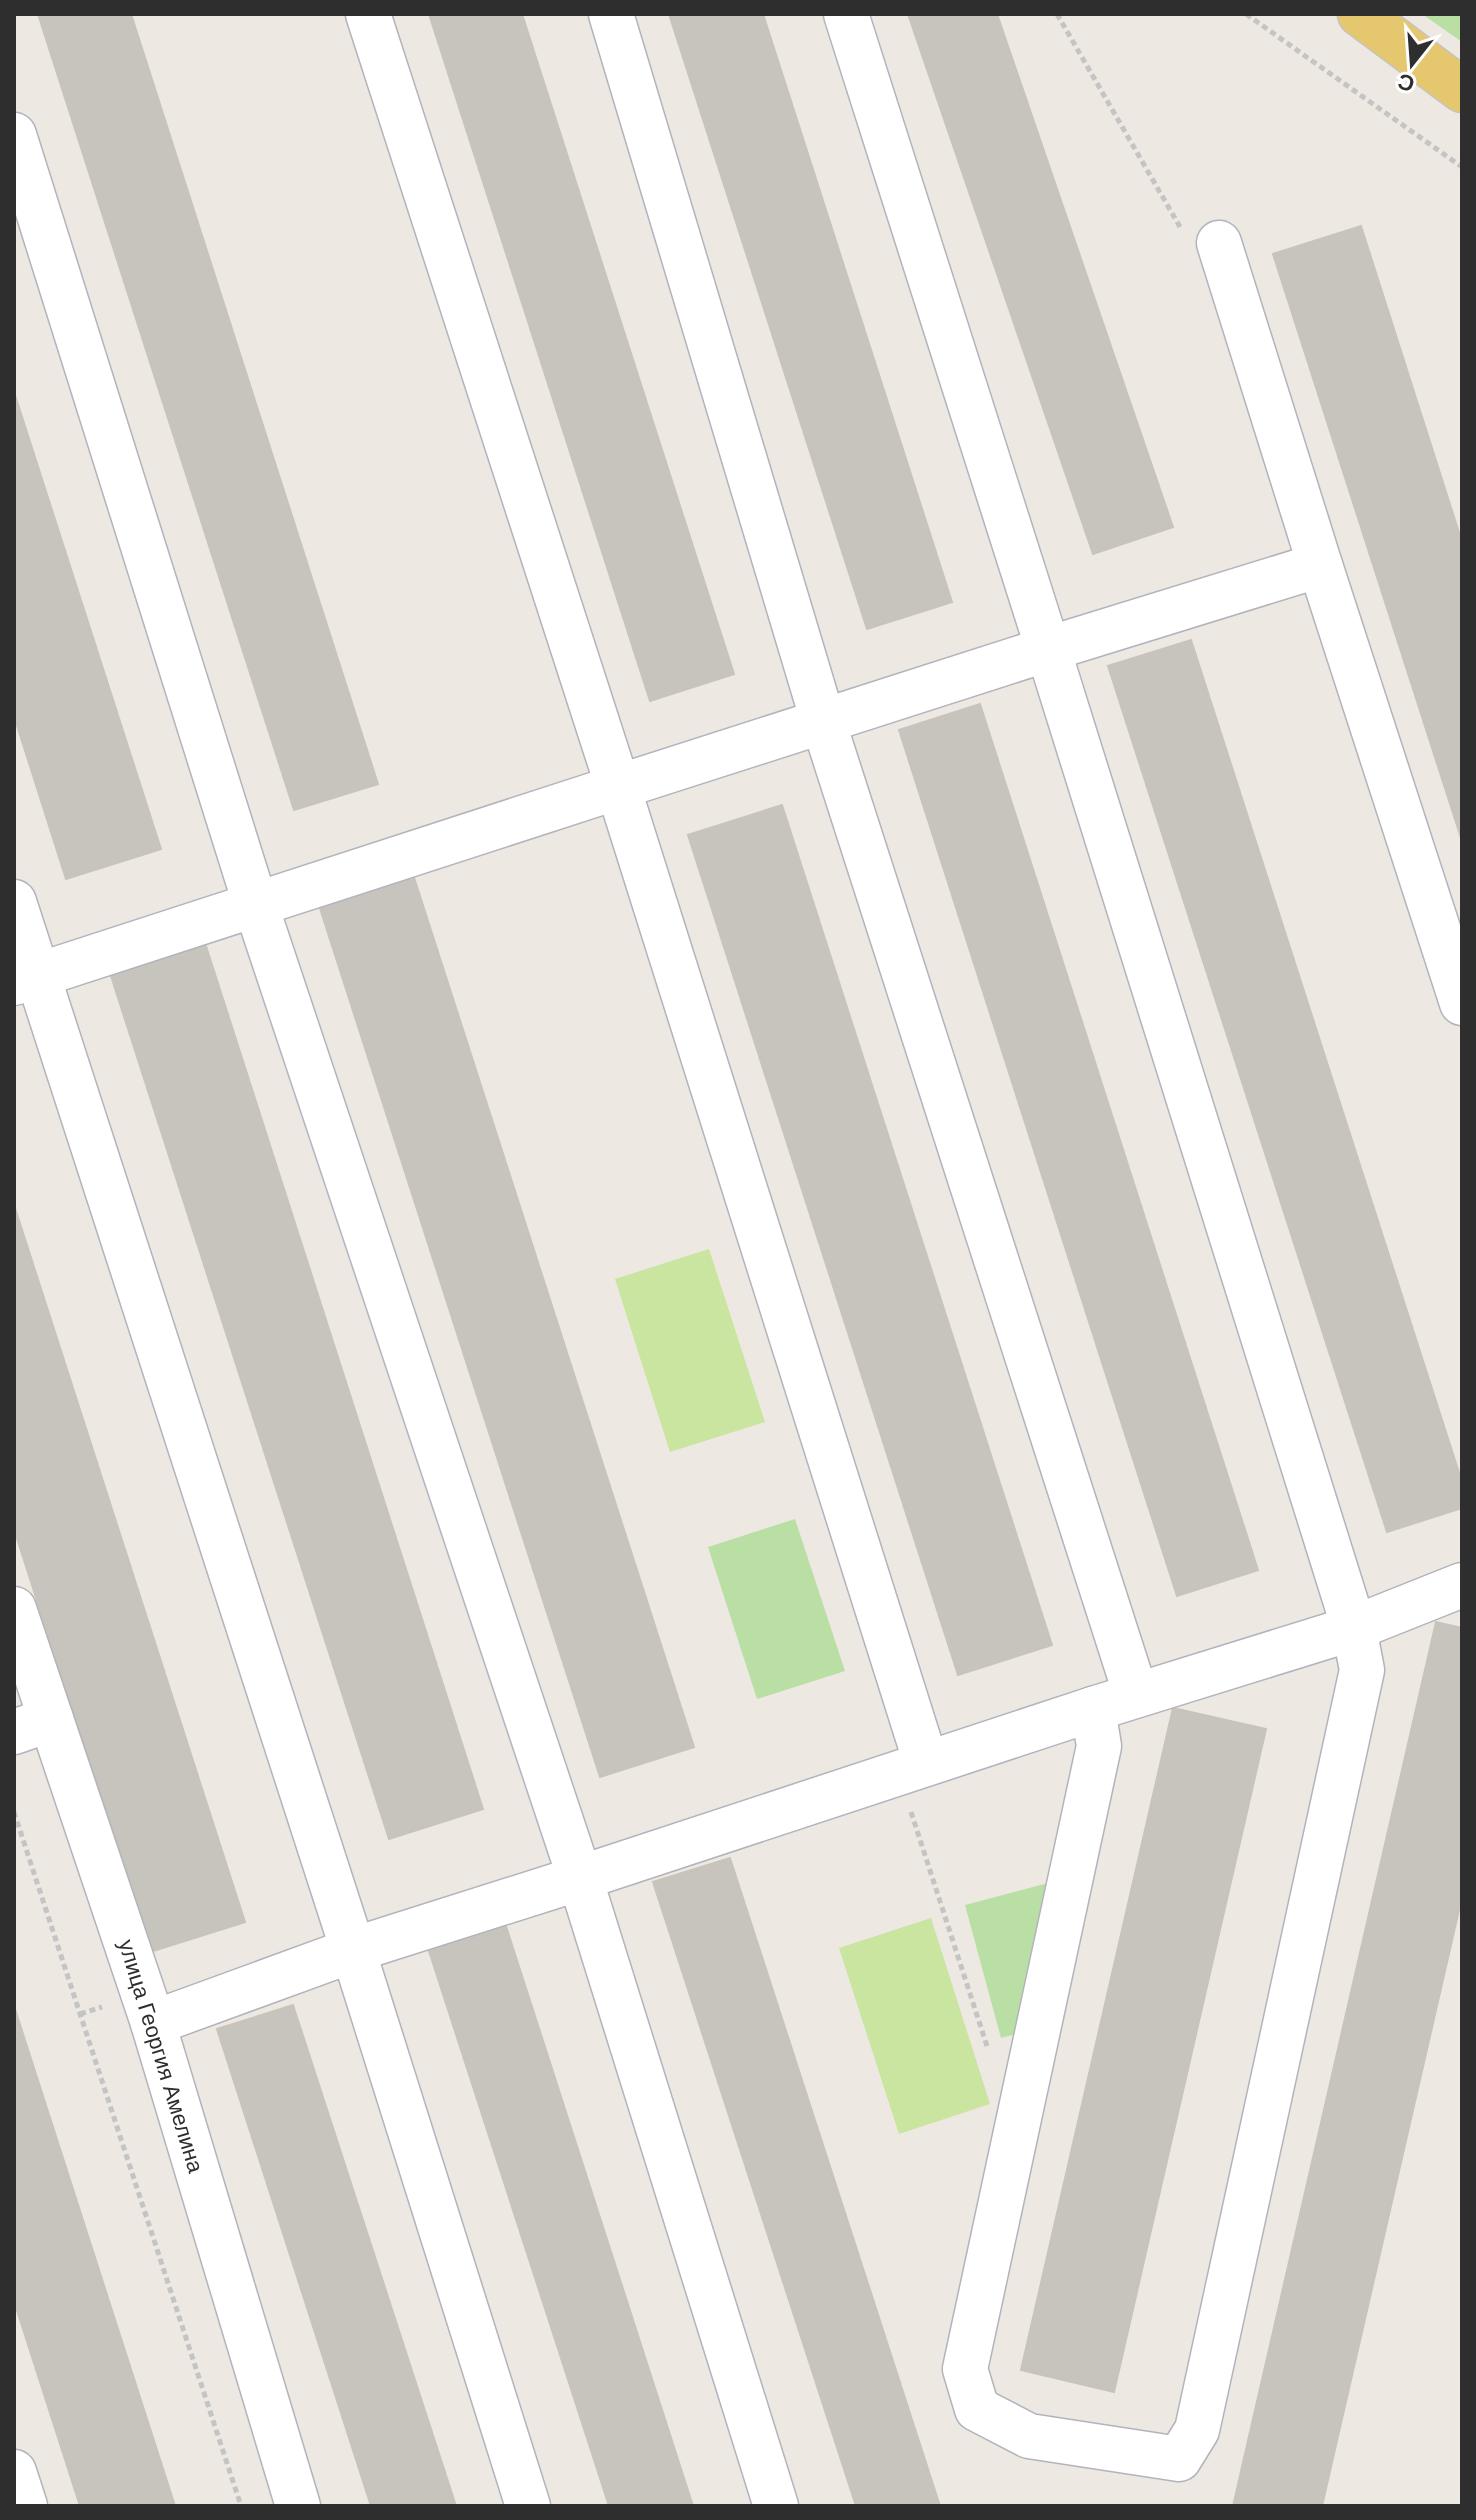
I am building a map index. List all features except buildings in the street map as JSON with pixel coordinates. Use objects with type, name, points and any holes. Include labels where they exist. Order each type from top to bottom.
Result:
[{"type":"main road","points":[[1360,14],[1462,90]]},
{"type":"street","points":[[368,14],[618,787],[912,1768]]},
{"type":"street","points":[[611,14],[823,721],[1136,1695]]},
{"type":"street","points":[[846,14],[1354,1628],[1362,1670],[1197,2430],[1179,2459],[1029,2436],[977,2409],[965,2369],[1099,1746],[1093,1709]]},
{"type":"street","points":[[14,135],[256,906],[580,1878],[776,2506]]},
{"type":"street","points":[[1221,250],[1462,1003]]},
{"type":"street","points":[[25,979],[1048,649],[1320,565]]},
{"type":"street","points":[[14,902],[25,979],[353,1950],[528,2506]]},
{"type":"street","points":[[153,2023],[353,1950],[1136,1695],[1354,1628],[1462,1585]]},
{"type":"street","name":"улица Георгия Амелина","points":[[14,1609],[32,1725],[153,2023],[298,2506]]},
{"type":"street","points":[[14,2472],[25,2506]]},
{"type":"path","points":[[1057,14],[1201,263],[1221,250]]},
{"type":"path","points":[[1246,14],[1462,167]]},
{"type":"path","points":[[912,1768],[1002,2090],[1020,2115]]},
{"type":"path","points":[[14,1812],[241,2506]]},
{"type":"green space","points":[[1422,14],[1462,14],[1462,42]]},
{"type":"green space","points":[[709,1249],[765,1422],[670,1452],[615,1279]]},
{"type":"green space","points":[[795,1519],[845,1671],[757,1699],[708,1547]]},
{"type":"green space","points":[[1048,1883],[1016,2034],[1001,2038],[965,1905]]},
{"type":"green space","points":[[931,1918],[990,2104],[899,2134],[839,1948]]}]
